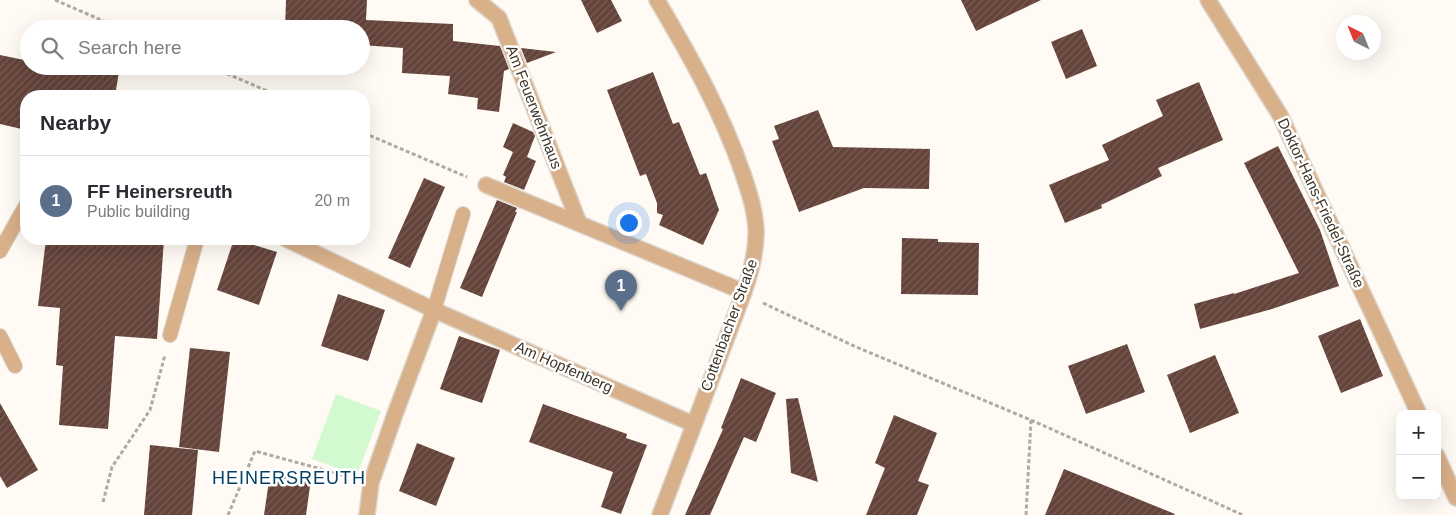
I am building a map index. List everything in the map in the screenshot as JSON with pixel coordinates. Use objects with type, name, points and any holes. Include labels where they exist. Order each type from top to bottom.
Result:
[{"type":"street","name":"Am Feuerwehrhaus","points":[[477,0],[499,18],[579,223]]},
{"type":"street","name":"Cottenbacher Straße","points":[[656,0],[702,80],[722,118],[734,147],[755,214],[756,243],[754,259],[744,292],[660,515]]},
{"type":"street","name":"Doktor-Hans-Friedel-Straße","points":[[1208,0],[1280,115],[1417,410]]},
{"type":"street","points":[[486,185],[744,292]]},
{"type":"street","name":"Am Hopfenberg","points":[[299,245],[434,310],[693,424]]},
{"type":"street","points":[[367,515],[372,483],[395,414],[434,310]]},
{"type":"street","points":[[1441,465],[1456,498]]},
{"type":"lane","points":[[434,310],[464,214]]},
{"type":"lane","points":[[0,251],[20,216]]},
{"type":"lane","points":[[170,335],[195,245]]},
{"type":"lane","points":[[0,336],[15,366]]},
{"type":"path","points":[[55,0],[101,20]]},
{"type":"path","points":[[230,75],[265,90]]},
{"type":"path","points":[[370,135],[486,185]]},
{"type":"path","points":[[763,302],[856,347],[1031,420],[1243,515]]},
{"type":"path","points":[[103,502],[112,467],[150,410],[170,335]]},
{"type":"path","points":[[1026,515],[1031,420]]},
{"type":"path","points":[[228,515],[255,450],[372,483]]},
{"type":"green space","points":[[336,394],[381,411],[357,475],[312,459]]},
{"type":"building","points":[[286,0],[367,0],[366,20],[285,20]]},
{"type":"building","points":[[581,0],[611,0],[622,21],[597,33]]},
{"type":"building","points":[[961,0],[1041,0],[976,31]]},
{"type":"building","points":[[370,20],[453,24],[453,41],[500,46],[509,69],[504,71],[499,112],[477,109],[478,98],[448,94],[450,76],[402,73],[403,48],[370,46]]},
{"type":"building","points":[[1082,29],[1097,66],[1066,79],[1051,42]]},
{"type":"building","points":[[521,48],[556,52],[527,63]]},
{"type":"building","points":[[0,55],[20,59],[20,75],[118,75],[116,90],[20,90],[20,129],[0,124]]},
{"type":"building","points":[[653,72],[673,124],[679,122],[700,175],[706,173],[719,210],[703,245],[659,225],[663,215],[657,213],[657,203],[646,174],[640,176],[607,90]]},
{"type":"building","points":[[1199,82],[1223,140],[1158,168],[1162,176],[1101,205],[1102,208],[1065,223],[1049,185],[1109,160],[1102,145],[1163,116],[1156,100]]},
{"type":"building","points":[[818,110],[833,147],[930,149],[929,189],[864,188],[799,212],[772,141],[779,139],[774,126]]},
{"type":"building","points":[[513,123],[533,132],[535,136],[527,157],[536,161],[524,190],[504,182],[506,177],[503,175],[513,152],[503,147]]},
{"type":"building","points":[[1278,146],[1320,230],[1339,286],[1272,309],[1200,329],[1194,304],[1234,294],[1299,273],[1244,163]]},
{"type":"building","points":[[424,178],[445,187],[410,268],[388,258]]},
{"type":"building","points":[[497,200],[517,208],[515,212],[517,212],[482,297],[460,288]]},
{"type":"building","points":[[902,238],[938,239],[938,242],[979,243],[978,295],[901,294]]},
{"type":"building","points":[[45,245],[164,245],[157,339],[115,336],[108,429],[59,425],[63,366],[56,365],[60,308],[38,306]]},
{"type":"building","points":[[232,245],[254,245],[277,252],[259,305],[217,290]]},
{"type":"building","points":[[338,294],[385,310],[368,361],[321,346]]},
{"type":"building","points":[[1360,319],[1383,376],[1341,393],[1318,336]]},
{"type":"building","points":[[459,336],[500,350],[482,403],[440,389]]},
{"type":"building","points":[[1127,344],[1145,392],[1086,414],[1068,366]]},
{"type":"building","points":[[190,348],[230,352],[219,452],[179,447]]},
{"type":"building","points":[[1215,355],[1239,413],[1190,433],[1167,375]]},
{"type":"building","points":[[741,378],[776,393],[756,442],[744,437],[710,515],[685,515],[723,429],[721,428]]},
{"type":"building","points":[[798,398],[818,482],[791,473],[786,399]]},
{"type":"building","points":[[0,403],[38,470],[7,488],[0,476]]},
{"type":"building","points":[[543,404],[627,434],[626,438],[647,445],[621,514],[601,507],[613,472],[529,442]]},
{"type":"building","points":[[894,415],[937,433],[918,481],[929,485],[917,515],[866,515],[885,468],[875,463]]},
{"type":"building","points":[[417,443],[455,458],[436,506],[399,491]]},
{"type":"building","points":[[150,445],[198,450],[192,515],[144,515]]},
{"type":"building","points":[[1064,469],[1175,514],[1045,515]]},
{"type":"building","points":[[270,474],[311,479],[306,515],[264,515]]},
{"type":"place","name":"FF Heinersreuth","points":[[621,311]]},
{"type":"district","name":"HEINERSREUTH","points":[[289,478]]}]
